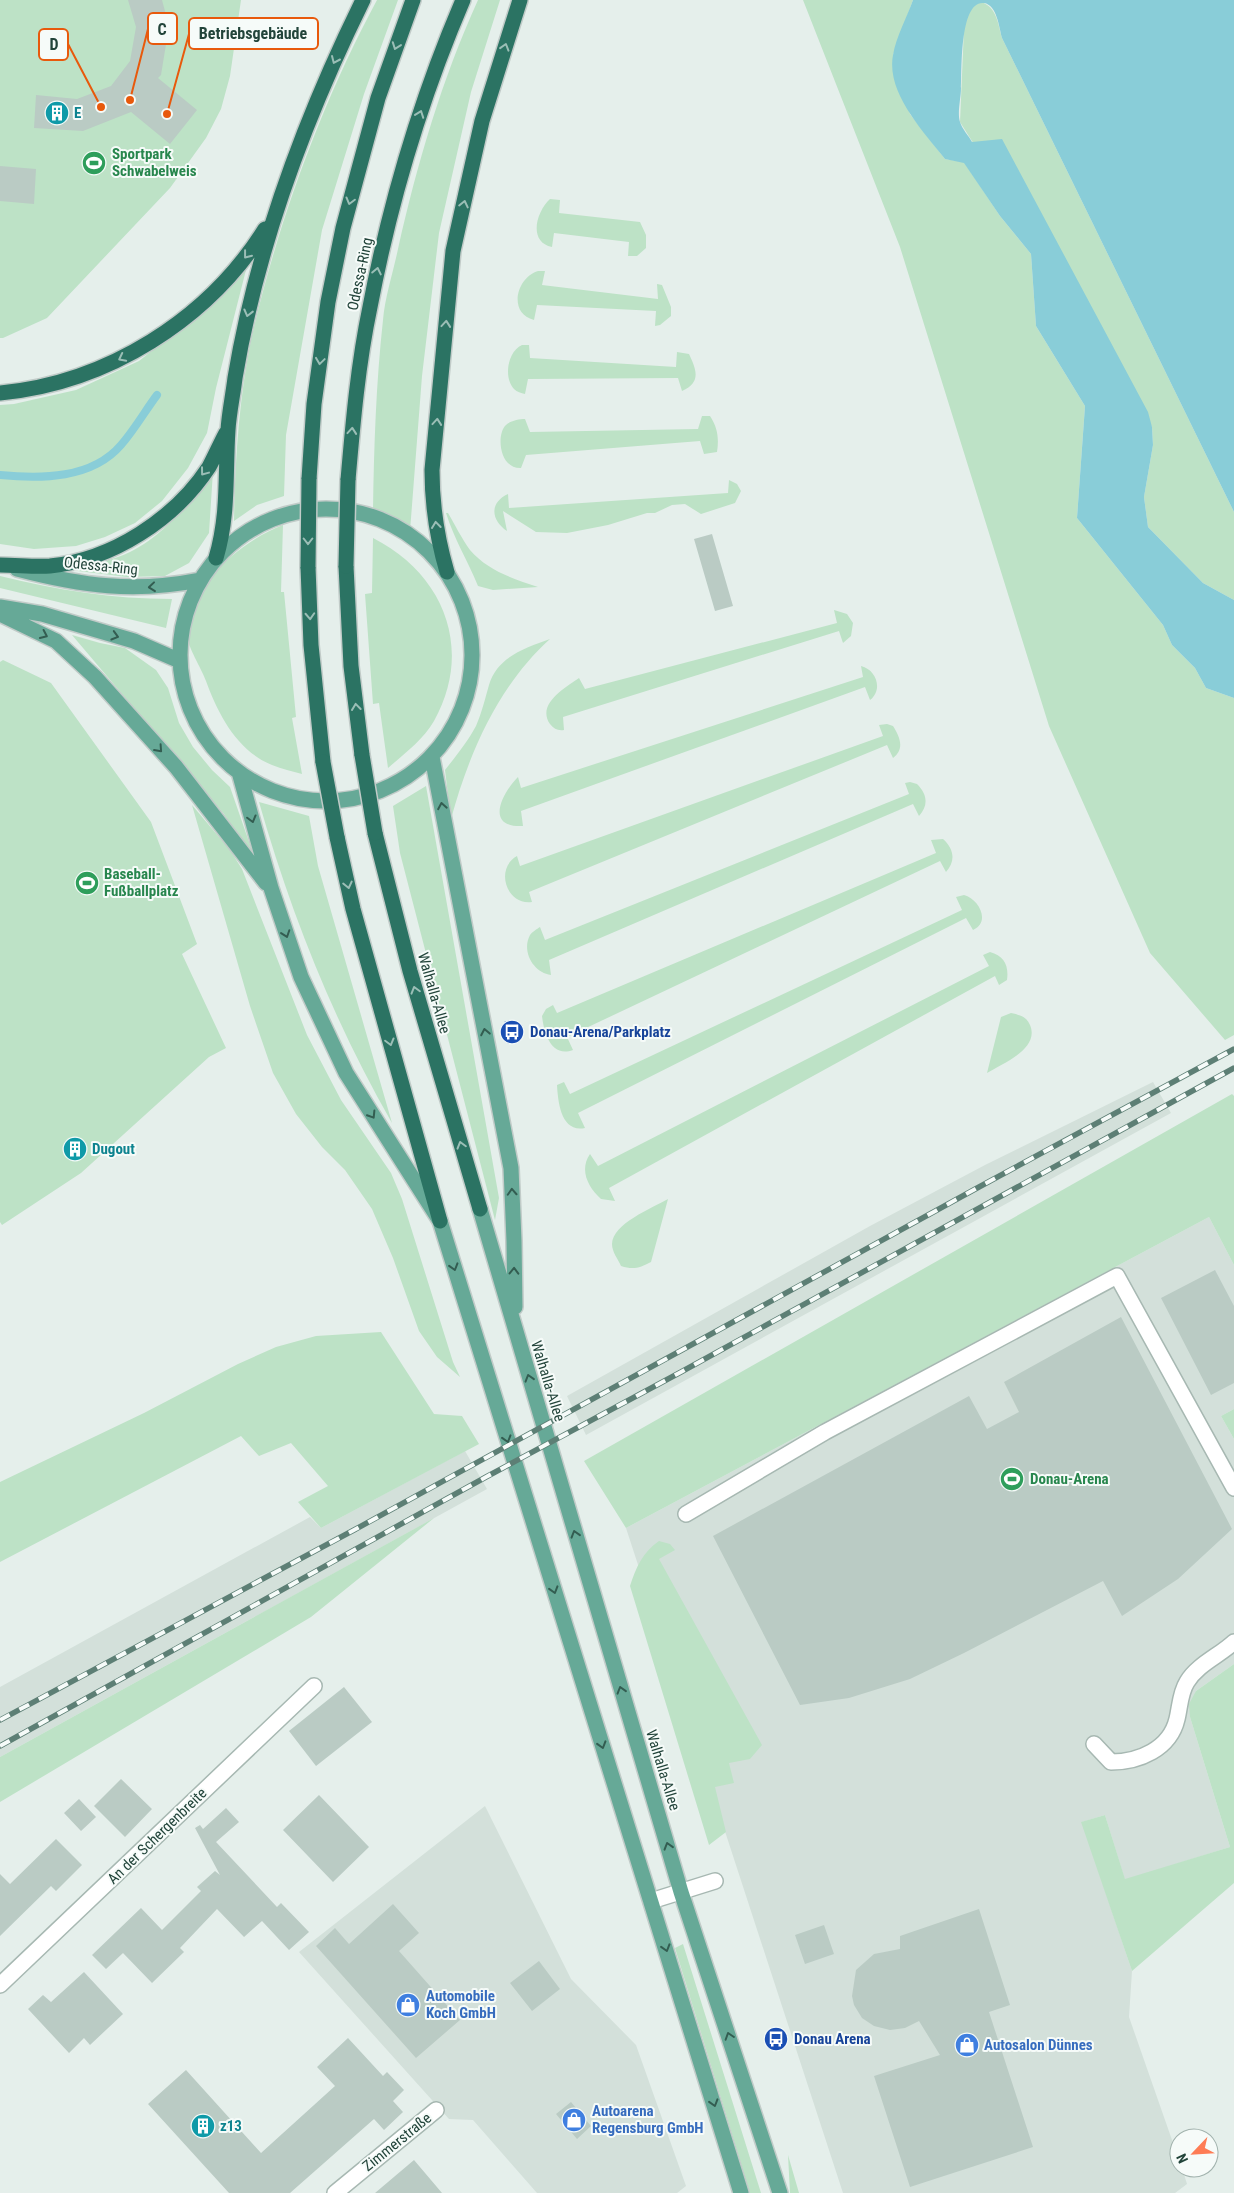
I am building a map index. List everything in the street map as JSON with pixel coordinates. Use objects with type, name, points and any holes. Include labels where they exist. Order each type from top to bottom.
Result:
[{"type":"highway","points":[[216,558],[224,527],[228,429],[246,324],[274,215],[318,98],[363,0]]},
{"type":"highway","name":"Odessa-Ring","points":[[413,0],[378,98],[343,228],[328,302],[314,404],[309,479],[308,567],[311,645],[323,762],[337,838],[353,909],[440,1221]]},
{"type":"highway","name":"Odessa-Ring","points":[[346,566],[348,480],[355,405],[369,309],[383,244],[416,125],[463,0]]},
{"type":"highway","points":[[447,572],[438,541],[432,498],[432,470],[453,251],[482,121],[520,0]]},
{"type":"highway","points":[[0,394],[46,386],[78,376],[116,361],[167,332],[216,291],[252,248],[274,215]]},
{"type":"highway","points":[[0,565],[50,566],[94,556],[128,540],[163,517],[186,495],[208,467],[228,429]]},
{"type":"highway","name":"Walhalla-Allee","points":[[346,566],[351,666],[362,755],[375,833],[410,972],[480,1209]]},
{"type":"main road","points":[[316,508],[354,511],[390,523],[422,544],[447,572],[461,599],[472,641],[470,683],[456,723],[432,757],[399,782],[359,798],[318,801],[276,793],[239,772],[208,742],[188,704],[180,661],[181,633],[200,580],[216,558],[245,533],[279,516],[316,508]]},
{"type":"main road","name":"Odessa-Ring","points":[[0,565],[52,578],[112,587],[143,588],[200,580]]},
{"type":"main road","points":[[0,607],[42,614],[134,641],[180,661]]},
{"type":"main road","points":[[0,614],[56,641],[95,677],[176,767],[270,888]]},
{"type":"main road","points":[[432,757],[511,1168],[514,1241],[513,1289],[516,1336]]},
{"type":"main road","points":[[239,772],[270,888],[301,977],[346,1074],[440,1221],[742,2193]]},
{"type":"main road","name":"Walhalla-Allee","points":[[480,1209],[682,1892],[780,2193]]},
{"type":"street","points":[[686,1514],[826,1432],[1117,1276],[1234,1488]]},
{"type":"street","points":[[1094,1744],[1111,1762],[1129,1762],[1147,1755],[1166,1741],[1177,1721],[1181,1697],[1186,1684],[1194,1672],[1234,1642]]},
{"type":"street","name":"An der Schergenbreite","points":[[0,1985],[314,1686]]},
{"type":"street","points":[[652,1901],[715,1881]]},
{"type":"street","name":"Zimmerstraße","points":[[335,2193],[436,2110]]},
{"type":"shaded area","points":[[1153,1082],[1171,1113],[586,1435],[567,1396],[870,1226],[985,1165]]},
{"type":"shaded area","points":[[1209,1217],[1234,1265],[1234,1409],[1221,1416],[1234,1439],[1234,1664],[1196,1691],[1190,1717],[1230,1847],[1125,1880],[1105,1815],[1082,1822],[1132,1971],[1129,2017],[1169,2131],[1169,2178],[1185,2178],[1187,2184],[1175,2193],[843,2193],[626,1528]]},
{"type":"shaded area","points":[[465,1451],[487,1489],[0,1757],[0,1687],[310,1517],[321,1528]]},
{"type":"shaded area","points":[[485,1806],[571,1979],[636,2045],[686,2186],[677,2193],[537,2193],[473,2120],[449,2119],[299,1952]]},
{"type":"green space","name":"Sportpark Schwabelweis","points":[[0,0],[241,0],[230,76],[221,109],[206,138],[170,188],[47,318],[3,338],[0,338]]},
{"type":"green space","points":[[377,0],[398,0],[364,94],[322,230],[286,435],[284,496],[257,505],[234,521],[235,476],[247,362],[274,253],[319,123],[337,81]]},
{"type":"green space","points":[[478,0],[500,0],[471,92],[439,233],[422,376],[410,531],[373,510],[377,391],[384,311],[405,217],[422,154],[453,60]]},
{"type":"green space","points":[[803,0],[913,0],[893,55],[910,114],[945,159],[964,162],[1000,216],[1031,254],[1036,326],[1085,406],[1077,518],[1163,625],[1172,645],[1195,668],[1206,688],[1234,698],[1234,1035],[1225,1040],[1150,953],[1049,726],[900,247]]},
{"type":"green space","points":[[981,2],[994,12],[1002,38],[1234,512],[1234,600],[1203,583],[1148,527],[1144,497],[1153,445],[1152,427],[960,122],[964,28],[970,9],[974,4]]},
{"type":"green space","points":[[550,199],[560,200],[559,213],[640,222],[646,235],[646,248],[637,256],[628,256],[629,242],[554,233],[552,247],[544,244],[537,233],[537,226],[541,211]]},
{"type":"green space","points":[[248,262],[216,388],[207,433],[188,468],[162,501],[135,523],[105,537],[76,546],[34,549],[0,544],[0,405],[14,404],[76,390],[139,361],[187,323]]},
{"type":"green space","points":[[538,271],[545,271],[542,285],[658,299],[657,284],[662,285],[671,307],[671,316],[660,325],[655,326],[656,311],[537,305],[534,320],[520,310],[518,295],[520,287],[525,280]]},
{"type":"green space","points":[[522,345],[529,345],[530,358],[676,367],[677,352],[689,354],[696,375],[693,384],[682,391],[678,378],[528,379],[525,394],[514,389],[508,371],[510,358],[517,348]]},
{"type":"green space","points":[[702,416],[710,416],[715,425],[718,438],[717,452],[704,454],[700,441],[526,455],[521,468],[514,467],[508,463],[502,450],[501,436],[503,429],[512,421],[520,419],[525,419],[530,432],[698,429]]},
{"type":"green space","points":[[213,471],[209,533],[189,563],[165,576],[127,577],[70,570],[130,552],[158,534],[182,510]]},
{"type":"green space","points":[[729,480],[737,484],[741,491],[735,503],[701,514],[685,504],[672,505],[655,513],[647,513],[608,525],[567,533],[536,532],[503,511],[507,531],[498,522],[494,512],[498,502],[508,494],[509,508],[728,493]]},
{"type":"green space","points":[[446,513],[448,513],[470,550],[484,563],[510,577],[538,587],[493,590],[478,586]]},
{"type":"green space","points":[[283,525],[281,592],[284,592],[296,717],[292,718],[302,774],[260,759],[239,741],[216,706],[189,643],[190,623],[196,604],[205,586],[217,570],[248,543]]},
{"type":"green space","points":[[373,538],[398,553],[418,572],[434,593],[445,616],[451,641],[451,667],[446,694],[434,721],[419,741],[388,768],[379,703],[373,704],[365,594],[372,593]]},
{"type":"green space","points":[[0,576],[85,593],[150,599],[172,599],[166,628],[0,588]]},
{"type":"green space","points":[[834,610],[847,614],[853,623],[851,636],[843,643],[839,631],[563,717],[564,730],[558,730],[553,727],[547,717],[547,710],[554,697],[579,678],[585,689],[837,623]]},
{"type":"green space","points":[[72,635],[125,648],[156,670],[168,688],[179,723],[193,747],[212,770],[230,787],[256,862],[224,814]]},
{"type":"green space","points":[[550,639],[515,678],[488,722],[467,770],[451,819],[445,770],[466,743],[476,726],[493,675],[498,667],[513,655]]},
{"type":"green space","name":"Baseball- Fußballplatz","points":[[3,660],[51,683],[151,822],[197,944],[182,954],[226,1048],[209,1057],[81,1173],[2,1225],[0,1222],[0,662]]},
{"type":"green space","points":[[861,666],[871,672],[876,681],[876,691],[870,700],[865,687],[521,811],[523,826],[511,825],[500,816],[502,800],[518,777],[521,788],[863,677]]},
{"type":"green space","points":[[887,724],[893,726],[898,734],[900,743],[899,751],[893,758],[887,745],[529,892],[532,902],[523,902],[516,898],[510,893],[506,885],[506,869],[517,856],[520,866],[883,736],[879,725]]},
{"type":"green space","points":[[905,783],[917,784],[925,796],[924,808],[919,816],[913,804],[549,960],[551,975],[539,970],[528,955],[527,948],[531,934],[540,927],[545,940],[909,794]]},
{"type":"green space","points":[[426,786],[499,1198],[495,1220],[400,853],[393,806]]},
{"type":"green space","points":[[259,802],[309,816],[318,866],[392,1123],[351,1046],[316,967],[285,885]]},
{"type":"green space","points":[[192,805],[230,850],[242,869],[307,1035],[341,1100],[391,1173],[402,1199],[453,1362],[460,1377],[437,1357],[419,1331],[393,1258],[372,1209],[345,1170],[322,1147],[296,1114],[273,1073],[250,1006]]},
{"type":"green space","points":[[943,839],[950,847],[952,855],[951,864],[946,872],[940,861],[567,1037],[573,1050],[565,1052],[559,1050],[550,1042],[542,1016],[546,1009],[553,1005],[557,1013],[936,853],[931,840]]},
{"type":"green space","points":[[964,895],[974,901],[981,911],[981,922],[973,930],[966,918],[578,1113],[585,1128],[571,1126],[562,1115],[557,1085],[564,1082],[570,1094],[962,910],[956,897]]},
{"type":"green space","points":[[990,952],[999,956],[1005,962],[1007,980],[999,985],[995,976],[609,1188],[615,1201],[601,1199],[589,1184],[586,1178],[585,1166],[590,1154],[598,1166],[989,966],[983,955]]},
{"type":"green space","points":[[1011,1013],[1022,1016],[1027,1020],[1032,1034],[1030,1041],[1025,1048],[1010,1060],[987,1073],[1001,1017]]},
{"type":"green space","points":[[1232,1094],[1234,1096],[1234,1265],[1209,1217],[626,1528],[584,1461]]},
{"type":"green space","points":[[668,1199],[651,1262],[636,1268],[621,1266],[612,1247],[614,1237],[634,1217]]},
{"type":"green space","points":[[381,1332],[434,1414],[462,1416],[479,1444],[321,1528],[298,1502],[328,1486],[291,1443],[259,1456],[241,1436],[0,1562],[0,1482],[276,1347],[316,1336]]},
{"type":"green space","points":[[1234,1409],[1234,1439],[1221,1416]]},
{"type":"green space","points":[[434,1518],[311,1617],[0,1802],[0,1757]]},
{"type":"green space","points":[[659,1541],[670,1544],[675,1550],[659,1559],[762,1745],[750,1759],[729,1763],[734,1783],[715,1787],[726,1832],[709,1845],[630,1586],[641,1560],[653,1545]]},
{"type":"green space","points":[[1234,1664],[1234,1883],[1132,1971],[1081,1822],[1105,1815],[1125,1879],[1230,1847],[1190,1717],[1189,1704],[1196,1691]]},
{"type":"green space","points":[[683,1944],[761,2193],[750,2193],[675,1948]]},
{"type":"green space","points":[[788,2155],[799,2193],[790,2193]]},
{"type":"water","points":[[913,0],[1234,0],[1234,512],[1002,38],[995,12],[984,3],[976,5],[970,13],[966,24],[962,53],[959,118],[961,125],[972,142],[1002,139],[1148,412],[1152,427],[1153,445],[1144,497],[1148,527],[1203,583],[1234,600],[1234,698],[1206,688],[1195,668],[1172,645],[1163,625],[1077,518],[1085,406],[1036,326],[1031,254],[1000,216],[964,163],[945,159],[917,124],[908,111],[895,83],[892,69],[894,48]]},
{"type":"building","points":[[128,0],[162,0],[169,26],[161,75],[158,78],[197,110],[170,144],[131,112],[83,131],[34,128],[36,95],[77,99],[111,86],[130,61],[136,27]]},
{"type":"building","points":[[0,166],[36,169],[34,204],[0,201]]},
{"type":"building","points":[[712,534],[733,606],[715,611],[694,539]]},
{"type":"building","points":[[1215,1270],[1234,1306],[1234,1383],[1211,1395],[1161,1298]]},
{"type":"building","name":"Donau-Arena","points":[[1121,1317],[1232,1529],[1178,1579],[1122,1616],[1103,1581],[910,1679],[849,1698],[800,1705],[713,1536],[969,1396],[987,1429],[1019,1412],[1004,1382]]},
{"type":"building","points":[[344,1687],[372,1722],[316,1766],[289,1731]]},
{"type":"building","points":[[121,1779],[152,1809],[125,1837],[94,1806]]},
{"type":"building","points":[[319,1795],[369,1847],[333,1882],[283,1830]]},
{"type":"building","points":[[79,1799],[96,1817],[81,1831],[64,1813]]},
{"type":"building","points":[[226,1808],[239,1822],[216,1842],[277,1907],[281,1903],[309,1932],[289,1950],[262,1921],[244,1937],[217,1909],[180,1948],[184,1952],[152,1983],[123,1953],[106,1969],[92,1955],[141,1908],[162,1930],[201,1891],[197,1887],[215,1871],[220,1875],[195,1828],[200,1825],[203,1829]]},
{"type":"building","points":[[56,1839],[82,1865],[56,1891],[51,1886],[0,1936],[0,1874],[10,1884]]},
{"type":"building","points":[[393,1904],[419,1933],[399,1951],[460,2020],[416,2058],[316,1946],[335,1928],[349,1944]]},
{"type":"building","name":"Autosalon Dünnes","points":[[979,1909],[1010,2005],[989,2012],[1033,2147],[910,2187],[874,2076],[940,2055],[919,2021],[905,2028],[890,2030],[874,2026],[862,2018],[854,2005],[852,1996],[856,1970],[874,1954],[900,1949],[900,1936]]},
{"type":"building","points":[[824,1925],[834,1954],[805,1964],[795,1935]]},
{"type":"building","points":[[539,1961],[560,1989],[532,2011],[510,1983]]},
{"type":"building","points":[[84,1972],[123,2014],[90,2045],[84,2038],[69,2053],[28,2009],[43,1995],[51,2002]]},
{"type":"building","name":"z13","points":[[348,2038],[383,2076],[387,2072],[404,2090],[393,2101],[403,2112],[384,2130],[374,2119],[290,2193],[229,2193],[148,2104],[186,2070],[261,2153],[335,2086],[317,2067]]},
{"type":"building","name":"Autoarena Regensburg GmbH","points":[[571,2102],[591,2126],[577,2139],[556,2114]]},
{"type":"building","points":[[414,2160],[442,2193],[375,2193]]},
{"type":"waterway","points":[[0,475],[49,476],[65,474],[96,465],[121,445],[157,395]]},
{"type":"railway","points":[[0,1720],[354,1530],[1234,1049]]},
{"type":"railway","points":[[0,1746],[486,1477],[1234,1068]]},
{"type":"place","name":"C","points":[[130,100]]},
{"type":"place","name":"D","points":[[101,107]]},
{"type":"place","name":"E","points":[[57,113]]},
{"type":"place","name":"Betriebsgebäude","points":[[167,114]]},
{"type":"place","name":"Sportpark Schwabelweis","points":[[94,163]]},
{"type":"place","name":"Baseball- Fußballplatz","points":[[87,883]]},
{"type":"place","name":"Donau-Arena/Parkplatz","points":[[512,1032]]},
{"type":"place","name":"Dugout","points":[[75,1149]]},
{"type":"place","name":"Donau-Arena","points":[[1012,1479]]},
{"type":"place","name":"Automobile Koch GmbH","points":[[408,2005]]},
{"type":"place","name":"Donau Arena","points":[[776,2039]]},
{"type":"place","name":"Autosalon Dünnes","points":[[967,2045]]},
{"type":"place","name":"Autoarena Regensburg GmbH","points":[[574,2120]]},
{"type":"place","name":"z13","points":[[203,2126]]}]
